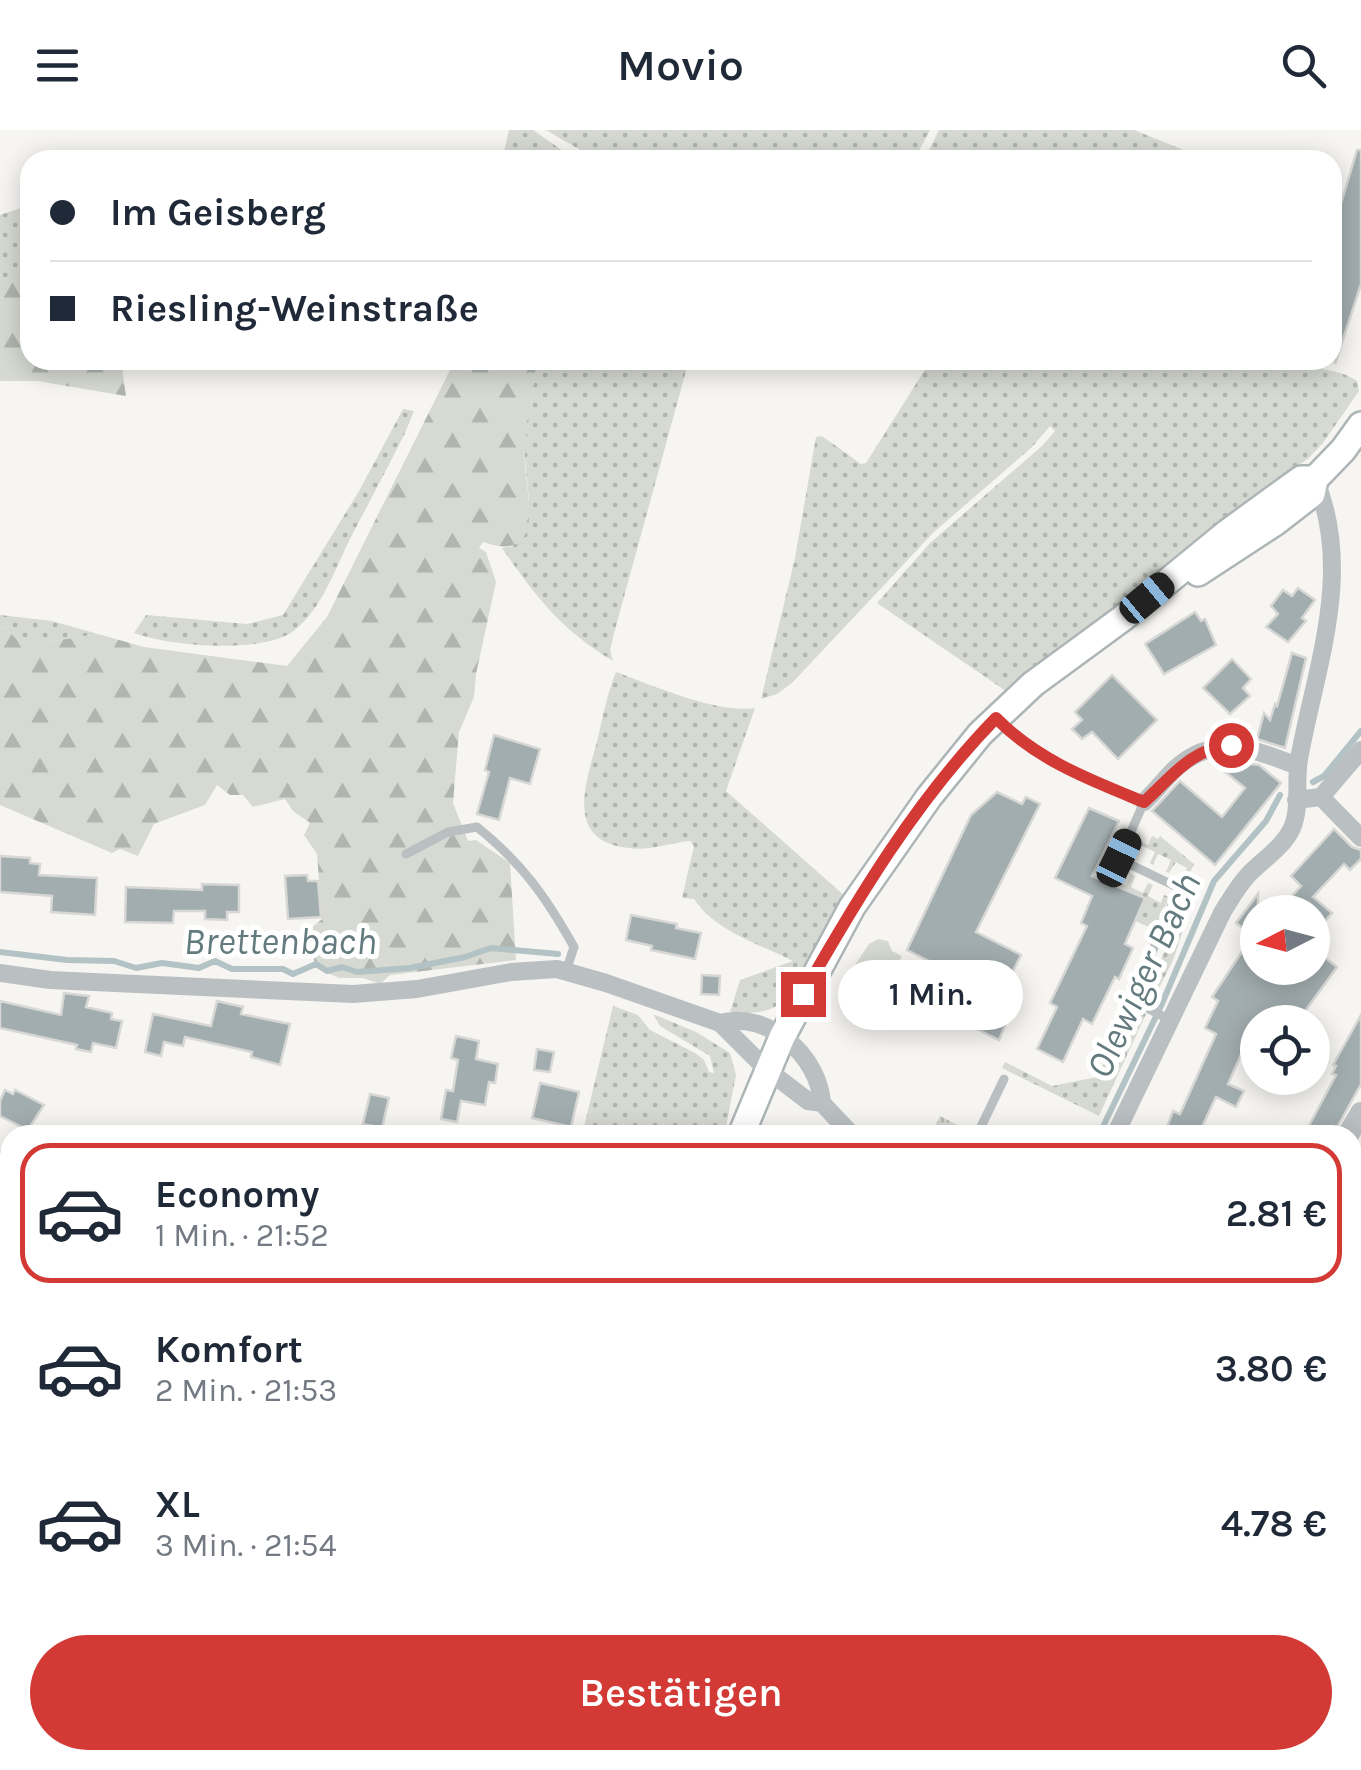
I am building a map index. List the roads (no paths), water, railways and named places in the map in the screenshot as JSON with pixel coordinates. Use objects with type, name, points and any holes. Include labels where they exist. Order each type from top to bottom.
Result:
[{"type":"main road","points":[[745,1125],[782,1036],[864,891],[946,775],[996,718],[1032,684],[1123,618],[1276,522],[1312,494],[1314,479],[1350,442],[1361,424]]},
{"type":"street","points":[[1120,1125],[1168,1019],[1238,887],[1290,832],[1298,766],[1323,661],[1323,633],[1334,571],[1331,530],[1314,479]]},
{"type":"street","points":[[1144,802],[1178,766],[1213,748],[1236,746],[1298,766]]},
{"type":"street","points":[[1296,800],[1321,797],[1361,750]]},
{"type":"street","points":[[1321,797],[1361,838]]},
{"type":"street","points":[[0,973],[50,980],[353,994],[417,989],[511,972],[566,971],[720,1024],[766,1069],[808,1101],[822,1103],[843,1125]]},
{"type":"street","points":[[720,1024],[733,1020],[755,1022],[782,1036],[810,1067],[821,1088],[822,1103]]},
{"type":"lane","points":[[996,718],[1019,742],[1076,775],[1144,802],[1119,858],[1179,888],[1132,1000],[1168,1019]]},
{"type":"lane","points":[[406,854],[448,832],[477,827],[510,854],[548,900],[574,947],[566,971]]},
{"type":"lane","points":[[982,1125],[1004,1080]]},
{"type":"waterway","name":"Olewiger Bach","points":[[1313,782],[1324,776],[1361,731]]},
{"type":"waterway","name":"Olewiger Bach","points":[[1104,1125],[1161,1006],[1214,881],[1266,821],[1280,795]]},
{"type":"waterway","name":"Brettenbach","points":[[0,952],[114,961],[136,968],[162,963],[199,968],[215,961],[232,969],[283,969],[293,974],[316,964],[327,971],[342,967],[357,972],[410,968],[491,948],[558,954]]}]
